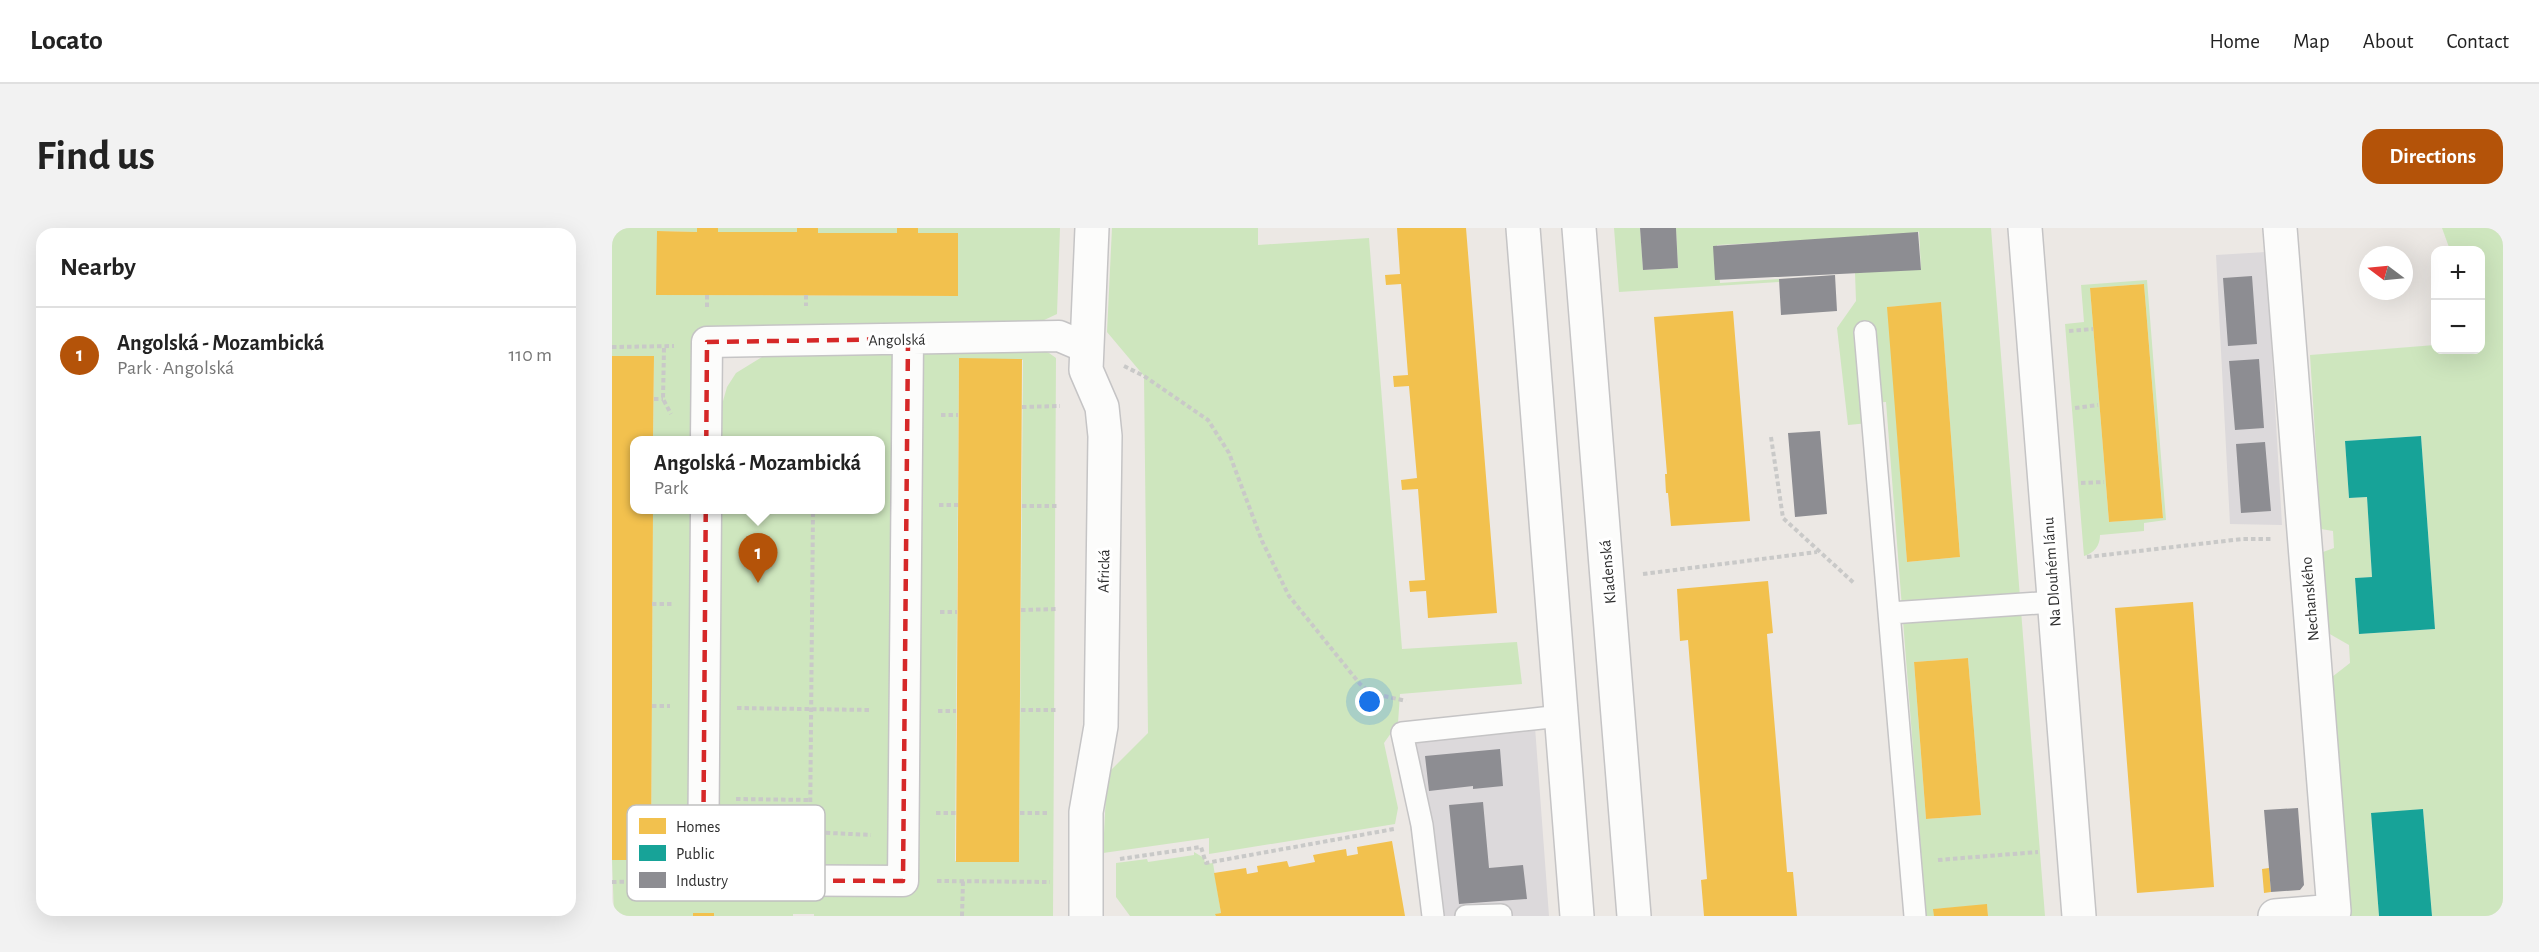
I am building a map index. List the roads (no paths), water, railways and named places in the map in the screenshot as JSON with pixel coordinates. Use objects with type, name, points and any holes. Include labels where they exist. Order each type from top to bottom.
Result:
[{"type":"street","name":"Africká","points":[[1086,916],[1086,812],[1101,726],[1105,436],[1102,407],[1086,369],[1085,347],[1092,228]]},
{"type":"street","points":[[1523,228],[1577,916]]},
{"type":"street","name":"Kladenská","points":[[1579,228],[1634,916]]},
{"type":"street","name":"Na Dlouhém lánu","points":[[2025,228],[2079,916]]},
{"type":"street","name":"Nechanského","points":[[2276,916],[2334,914],[2280,228]]},
{"type":"street","name":"Angolská","points":[[706,436],[707,342],[1059,336],[1085,347]]},
{"type":"street","points":[[825,880],[903,881],[908,339]]},
{"type":"street","points":[[704,805],[706,514]]},
{"type":"lane","points":[[1865,332],[1915,916]]},
{"type":"lane","points":[[1890,613],[2054,602]]},
{"type":"lane","points":[[1433,916],[1422,825],[1402,733],[1561,716]]},
{"type":"lane","points":[[1467,916],[1501,915]]},
{"type":"place","name":"Angolská - Mozambická","points":[[758,583]]}]
